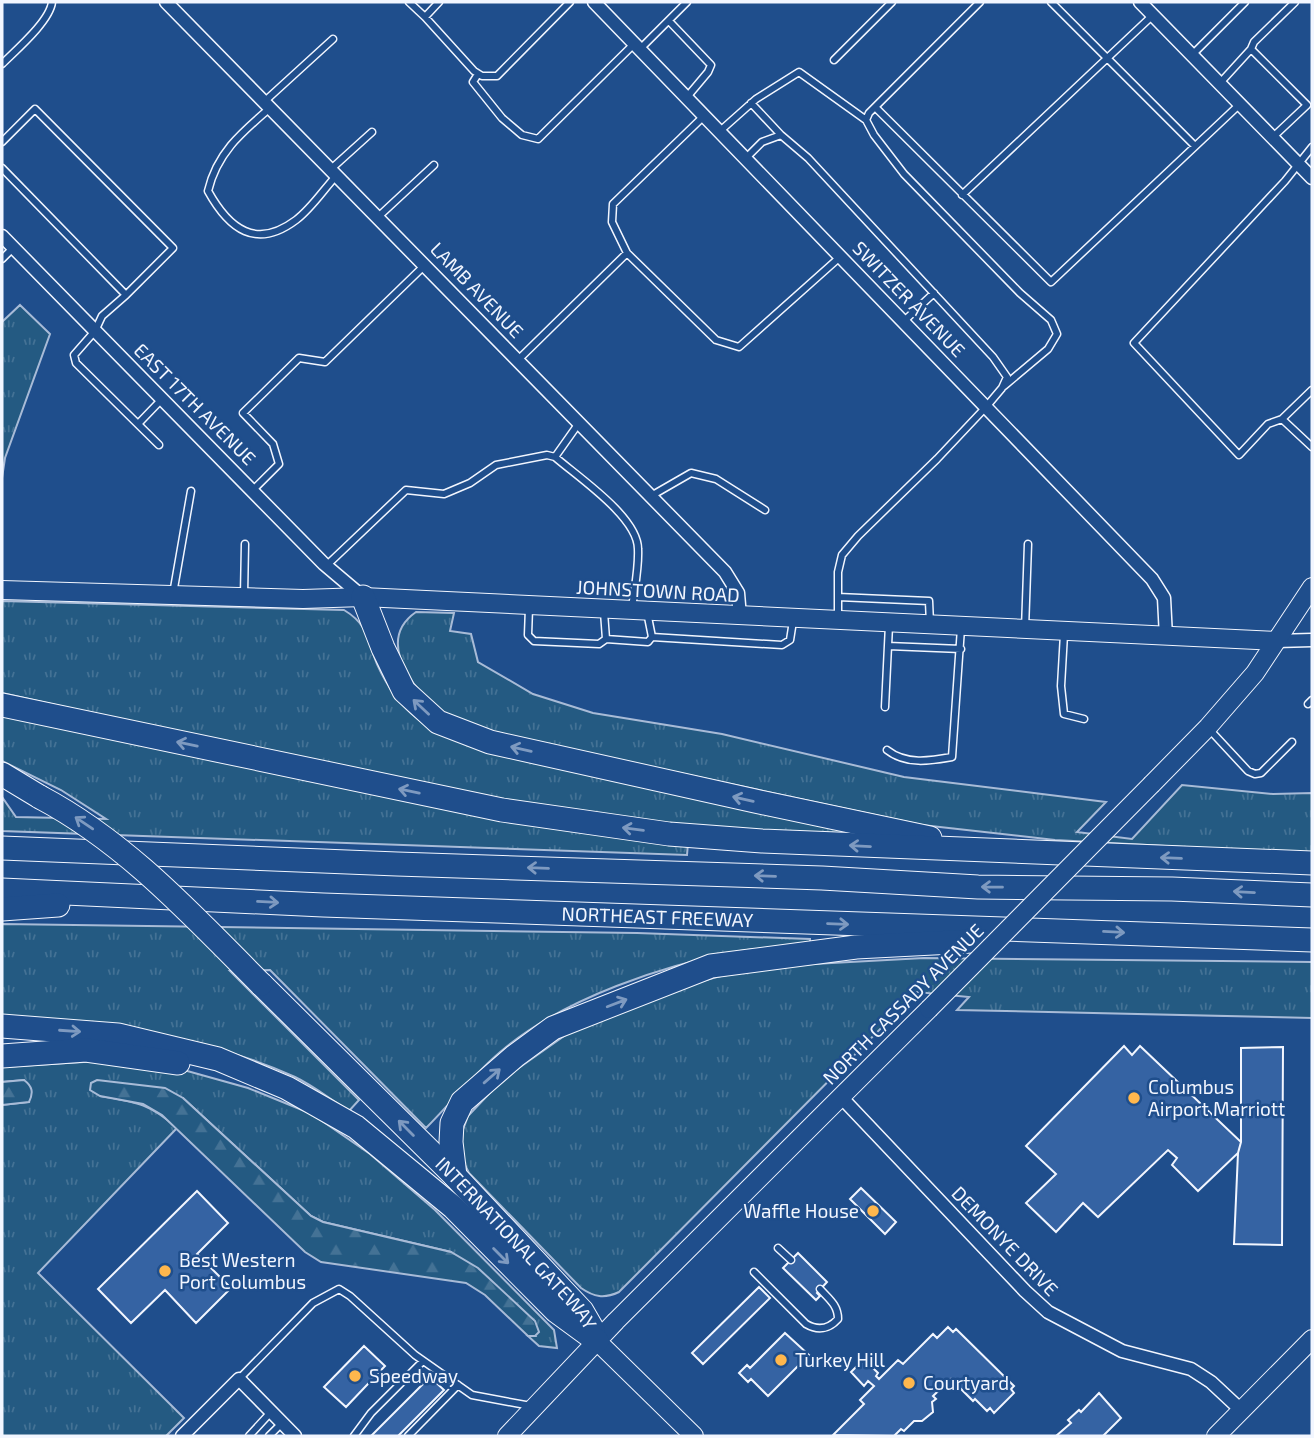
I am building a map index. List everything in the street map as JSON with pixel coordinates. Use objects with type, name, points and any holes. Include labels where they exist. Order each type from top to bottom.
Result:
[{"type":"highway","points":[[363,597],[404,691],[438,722],[503,745],[852,822],[1002,850]]},
{"type":"highway","points":[[2,705],[502,810],[669,834],[762,841],[1312,863]]},
{"type":"highway","name":"INTERNATIONAL GATEWAY","points":[[2,774],[82,821],[126,854],[181,904],[455,1176],[582,1311],[597,1341]]},
{"type":"highway","points":[[2,784],[40,797]]},
{"type":"highway","points":[[2,848],[809,877],[978,887],[1172,889],[1312,895]]},
{"type":"highway","name":"NORTHEAST FREEWAY","points":[[2,890],[1312,940]]},
{"type":"highway","points":[[2,909],[155,897]]},
{"type":"highway","points":[[455,1176],[450,1142],[452,1123],[462,1102],[514,1056],[553,1028],[711,966],[856,947],[954,943],[1077,930]]},
{"type":"highway","name":"INTERNATIONAL GATEWAY","points":[[2,1026],[118,1035],[218,1059],[287,1088],[356,1128],[453,1207],[556,1311],[597,1341]]},
{"type":"highway","points":[[2,1056],[86,1050],[216,1068],[287,1088]]},
{"type":"main road","name":"NORTH CASSADY AVENUE","points":[[507,1436],[597,1341],[1208,727],[1255,673],[1312,587]]},
{"type":"main road","name":"JOHNSTOWN ROAD","points":[[2,590],[172,596],[363,597],[1276,642]]},
{"type":"main road","points":[[1216,1436],[1312,1339]]},
{"type":"main road","points":[[597,1341],[694,1436]]},
{"type":"street","name":"LAMB AVENUE","points":[[166,2],[726,572],[738,593],[740,617]]},
{"type":"street","name":"SWITZER AVENUE","points":[[596,2],[1152,579],[1164,598],[1166,637]]},
{"type":"street","points":[[1140,2],[1312,178]]},
{"type":"street","name":"EAST 17TH AVENUE","points":[[2,236],[326,566],[363,597]]},
{"type":"street","name":"JOHNSTOWN ROAD","points":[[1276,642],[1312,640]]},
{"type":"street","name":"DEMONYE DRIVE","points":[[841,1097],[1048,1312],[1122,1350],[1191,1368],[1211,1382],[1241,1410]]},
{"type":"street","points":[[182,1436],[239,1378],[295,1436]]},
{"type":"lane","points":[[2,64],[41,23],[51,9],[52,2]]},
{"type":"lane","points":[[409,2],[482,76],[497,76],[570,2]]},
{"type":"lane","points":[[425,17],[439,2]]},
{"type":"lane","points":[[478,74],[473,82],[502,118],[522,135],[538,139],[687,2]]},
{"type":"lane","points":[[834,60],[892,2]]},
{"type":"lane","points":[[866,120],[869,113],[980,2]]},
{"type":"lane","points":[[1051,2],[1195,146]]},
{"type":"lane","points":[[1192,55],[1245,2]]},
{"type":"lane","points":[[1220,83],[1254,43],[1295,2]]},
{"type":"lane","points":[[962,195],[1153,15]]},
{"type":"lane","points":[[669,21],[711,65],[687,97]]},
{"type":"lane","points":[[333,39],[220,157],[208,191],[218,209],[234,226],[247,233],[273,233],[297,219],[334,172],[372,132]]},
{"type":"lane","points":[[1251,49],[1310,107],[1273,137]]},
{"type":"lane","points":[[720,131],[751,103],[799,72],[866,120],[904,174],[1020,293],[1051,320],[1056,334],[1048,349],[1002,387],[937,459],[842,555],[838,572],[838,621]]},
{"type":"lane","points":[[751,103],[781,135],[808,158],[993,357],[1007,377],[1002,387]]},
{"type":"lane","points":[[875,107],[1051,282],[1240,104]]},
{"type":"lane","points":[[2,142],[35,109],[173,248],[102,316],[95,331],[74,355],[76,363],[159,445]]},
{"type":"lane","points":[[705,115],[613,204],[612,222],[627,253],[716,340],[739,347],[841,256]]},
{"type":"lane","points":[[746,158],[762,142],[781,135]]},
{"type":"lane","points":[[1312,147],[1285,181],[1134,343],[1239,455],[1268,424],[1282,418],[1312,390]]},
{"type":"lane","points":[[378,218],[434,165]]},
{"type":"lane","points":[[2,168],[126,295]]},
{"type":"lane","points":[[2,259],[13,248]]},
{"type":"lane","points":[[518,360],[627,253]]},
{"type":"lane","points":[[253,490],[279,464],[273,444],[243,414],[299,358],[325,362],[425,265]]},
{"type":"lane","points":[[904,321],[934,293]]},
{"type":"lane","points":[[138,424],[162,399]]},
{"type":"lane","points":[[1282,418],[1312,447]]},
{"type":"lane","points":[[555,457],[579,423]]},
{"type":"lane","points":[[326,566],[406,490],[444,494],[470,483],[496,465],[547,455],[555,457],[628,523],[639,546],[640,611],[652,637]]},
{"type":"lane","points":[[651,496],[691,473],[716,479],[765,510]]},
{"type":"lane","points":[[172,596],[191,491]]},
{"type":"lane","points":[[244,597],[245,544]]},
{"type":"lane","points":[[1025,631],[1028,544]]},
{"type":"lane","points":[[838,597],[929,601],[930,626]]},
{"type":"lane","points":[[529,606],[528,635],[534,641],[599,644],[606,639],[648,642],[652,637]]},
{"type":"lane","points":[[604,610],[606,639]]},
{"type":"lane","points":[[652,637],[782,645],[790,640],[793,619]]},
{"type":"lane","points":[[885,707],[889,623]]},
{"type":"lane","points":[[887,750],[894,756],[925,762],[952,757],[961,628]]},
{"type":"lane","points":[[1064,632],[1061,686],[1065,714],[1084,719]]},
{"type":"lane","points":[[888,646],[961,649]]},
{"type":"lane","points":[[1208,727],[1248,771],[1255,774],[1261,773],[1292,742]]},
{"type":"lane","points":[[778,1248],[791,1260]]},
{"type":"lane","points":[[754,1272],[811,1327],[817,1329],[829,1327],[838,1319],[838,1311],[820,1289]]},
{"type":"lane","points":[[239,1378],[313,1303],[339,1289],[351,1296],[424,1361],[472,1395],[536,1407]]},
{"type":"lane","points":[[354,1436],[371,1413],[424,1361]]},
{"type":"lane","points":[[408,1436],[458,1385]]},
{"type":"lane","points":[[249,1436],[271,1412]]},
{"type":"lane","points":[[269,1436],[282,1423]]},
{"type":"green space","points":[[20,305],[50,334],[5,458],[2,478],[2,322]]},
{"type":"green space","points":[[2,601],[344,610],[363,627],[377,664],[395,696],[418,719],[445,735],[479,748],[861,833],[860,839],[666,825],[526,805],[301,760],[2,693]]},
{"type":"green space","points":[[416,612],[454,613],[450,631],[471,634],[478,662],[533,694],[593,713],[722,734],[904,777],[1106,802],[1077,832],[1132,839],[1182,785],[1273,794],[1312,793],[1312,854],[1055,840],[922,825],[502,735],[440,712],[411,680],[400,657],[398,645],[399,633],[405,622]]},
{"type":"green space","points":[[2,712],[688,843],[687,855],[2,831],[2,797],[16,817],[106,819],[61,790],[2,761]]},
{"type":"green space","points":[[2,924],[637,933],[810,939],[810,945],[749,950],[710,957],[648,975],[586,999],[529,1030],[505,1048],[426,1128],[270,970],[230,971],[359,1100],[349,1111],[295,1077],[224,1051],[151,1035],[2,1017]]},
{"type":"green space","points":[[924,958],[1312,962],[1312,1018],[957,1010],[969,997],[917,992],[619,1292],[609,1296],[595,1295],[581,1288],[469,1173],[464,1163],[461,1135],[468,1116],[503,1079],[567,1034],[683,986],[721,976],[795,965]]},
{"type":"green space","points":[[100,1061],[173,1067],[248,1088],[312,1114],[370,1154],[435,1210],[554,1330],[557,1348],[539,1346],[528,1336],[535,1336],[451,1252],[323,1222],[311,1216],[183,1098],[100,1096],[150,1108],[177,1128],[38,1273],[184,1418],[166,1436],[2,1436],[2,1105],[29,1102],[24,1080],[2,1082],[2,1067]]},
{"type":"green space","points":[[24,1080],[31,1090],[29,1102],[2,1105],[2,1082]]},
{"type":"green space","points":[[97,1080],[165,1088],[183,1098],[311,1216],[323,1222],[451,1252],[478,1268],[535,1321],[539,1332],[535,1336],[528,1336],[485,1295],[466,1283],[321,1262],[305,1252],[162,1115],[143,1104],[100,1096],[90,1090],[91,1083]]},
{"type":"building","name":"Columbus Airport Marriott","points":[[1124,1046],[1132,1055],[1140,1046],[1241,1142],[1238,1153],[1198,1191],[1172,1165],[1177,1158],[1168,1150],[1098,1217],[1083,1203],[1056,1232],[1026,1203],[1056,1174],[1026,1146]]},
{"type":"building","points":[[1283,1047],[1282,1245],[1234,1244],[1238,1153],[1241,1142],[1241,1048]]},
{"type":"building","name":"Waffle House","points":[[861,1188],[896,1222],[885,1234],[850,1199]]},
{"type":"building","name":"Best Western Port Columbus","points":[[197,1191],[228,1223],[197,1254],[231,1288],[196,1323],[165,1290],[131,1323],[98,1289]]},
{"type":"building","points":[[798,1253],[827,1282],[817,1293],[820,1296],[816,1300],[783,1268]]},
{"type":"building","name":"Turkey Hill","points":[[759,1287],[770,1298],[703,1364],[692,1353]]},
{"type":"building","name":"Courtyard","points":[[948,1327],[953,1332],[956,1329],[1014,1386],[1011,1389],[1014,1393],[994,1413],[990,1408],[987,1411],[975,1399],[973,1401],[951,1379],[933,1396],[936,1399],[932,1402],[933,1412],[922,1421],[914,1421],[904,1431],[901,1429],[894,1436],[833,1435],[864,1404],[860,1400],[874,1386],[868,1381],[864,1386],[851,1372],[864,1359],[878,1373],[876,1376],[879,1379],[898,1360],[903,1364],[933,1334],[937,1338]]},
{"type":"building","name":"Turkey Hill","points":[[785,1333],[809,1355],[768,1396],[751,1379],[748,1382],[739,1373],[747,1365],[750,1368]]},
{"type":"building","name":"Speedway","points":[[364,1346],[385,1366],[346,1407],[324,1387]]},
{"type":"building","name":"Speedway","points":[[430,1377],[444,1390],[398,1436],[371,1436]]},
{"type":"building","points":[[1099,1393],[1121,1418],[1103,1436],[1056,1436],[1071,1423],[1068,1420],[1079,1410],[1081,1412]]},
{"type":"place","name":"Columbus Airport Marriott","points":[[1134,1098]]},
{"type":"place","name":"Waffle House","points":[[873,1211]]},
{"type":"place","name":"Best Western Port Columbus","points":[[165,1271]]},
{"type":"place","name":"Turkey Hill","points":[[781,1360]]},
{"type":"place","name":"Speedway","points":[[355,1376]]},
{"type":"place","name":"Courtyard","points":[[909,1383]]}]
